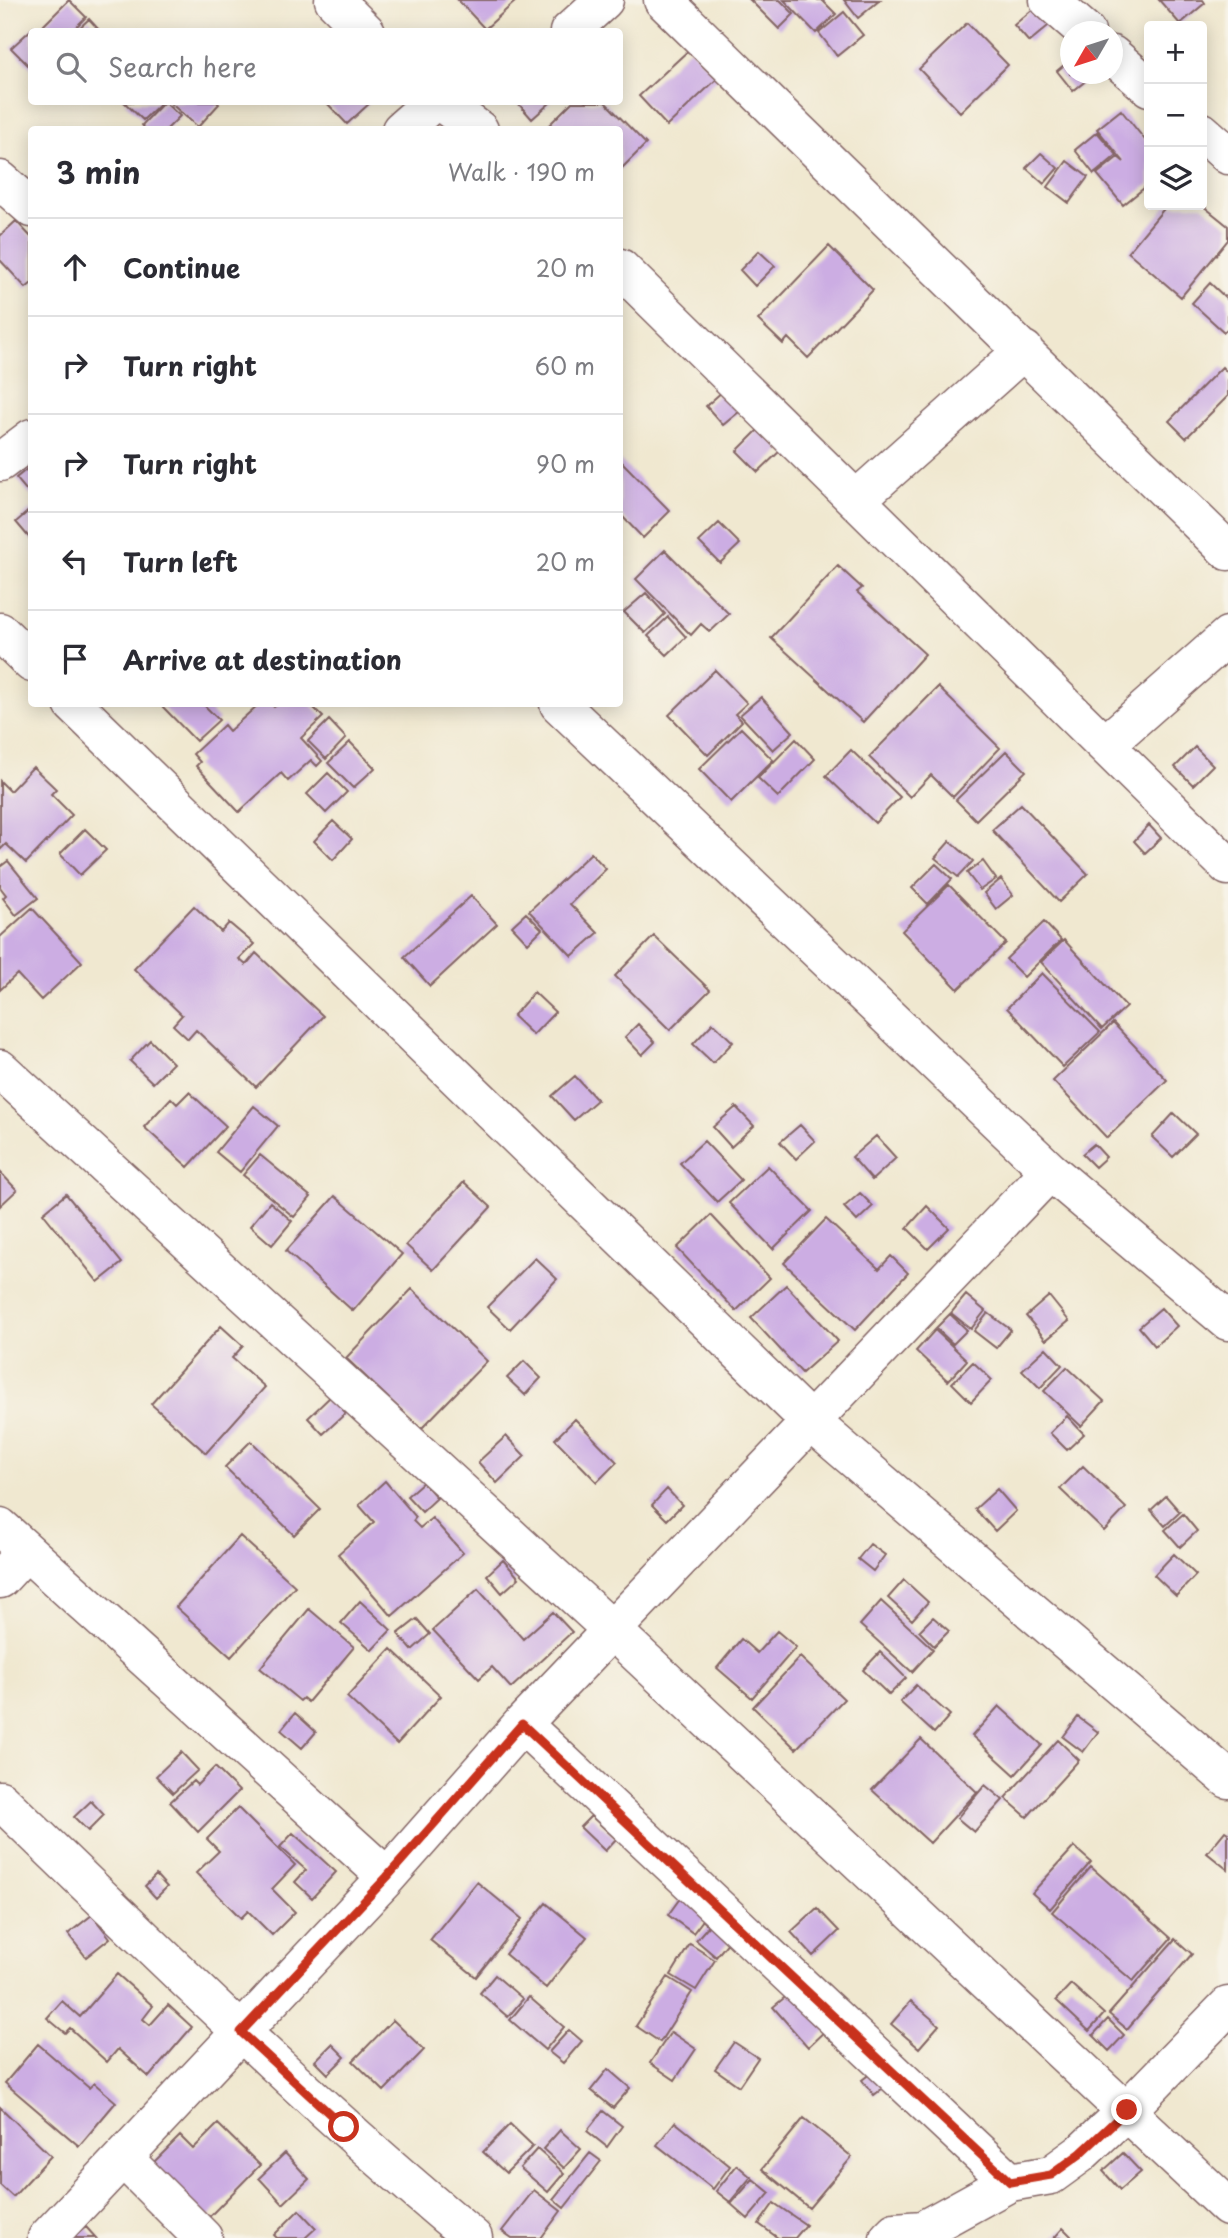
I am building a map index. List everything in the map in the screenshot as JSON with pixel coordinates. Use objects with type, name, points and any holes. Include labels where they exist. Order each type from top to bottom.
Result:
[{"type":"street","points":[[334,0],[362,28]]},
{"type":"street","points":[[573,28],[604,0]]},
{"type":"street","points":[[663,0],[1228,551]]},
{"type":"street","points":[[1049,0],[1073,21]]},
{"type":"street","points":[[1123,65],[1146,84]]},
{"type":"street","points":[[406,126],[430,105]]},
{"type":"street","points":[[1207,136],[1228,155]]},
{"type":"street","points":[[0,180],[28,204]]},
{"type":"street","points":[[623,271],[1228,866]]},
{"type":"street","points":[[856,500],[1024,350]]},
{"type":"street","points":[[0,462],[28,441]]},
{"type":"street","points":[[0,632],[28,659]]},
{"type":"street","points":[[1106,744],[1228,636]]},
{"type":"street","points":[[77,707],[811,1422],[1228,1779]]},
{"type":"street","points":[[562,707],[1050,1171],[1228,1321]]},
{"type":"street","points":[[0,1069],[612,1630],[1228,2207]]},
{"type":"street","points":[[47,2238],[387,1877],[522,1724],[1050,1171]]},
{"type":"street","points":[[0,1580],[13,1539],[387,1877]]},
{"type":"street","points":[[522,1724],[1010,2182]]},
{"type":"street","points":[[0,1800],[241,2032],[354,2136],[473,2238]]},
{"type":"street","points":[[889,2238],[895,2232],[963,2226],[1010,2182],[1051,2175],[1080,2154],[1127,2110],[1228,2007]]},
{"type":"street","points":[[123,2158],[203,2238]]},
{"type":"building","points":[[69,0],[86,17],[75,28],[41,28]]},
{"type":"building","points":[[458,0],[517,0],[486,28]]},
{"type":"building","points":[[750,0],[780,0],[794,14],[779,29]]},
{"type":"building","points":[[784,0],[822,0],[836,14],[816,33]]},
{"type":"building","points":[[844,0],[880,0],[858,18]]},
{"type":"building","points":[[1159,0],[1203,0],[1205,3],[1184,21],[1177,21]]},
{"type":"building","points":[[1039,4],[1054,21],[1029,42],[1014,25]]},
{"type":"building","points":[[844,12],[863,35],[837,56],[819,33]]},
{"type":"building","points":[[89,19],[97,28],[79,28]]},
{"type":"building","points":[[967,23],[1008,65],[960,112],[919,69]]},
{"type":"building","points":[[28,32],[28,65],[11,48]]},
{"type":"building","points":[[690,49],[718,78],[667,126],[639,96]]},
{"type":"building","points":[[1067,84],[1082,84],[1073,91]]},
{"type":"building","points":[[127,105],[159,105],[143,120]]},
{"type":"building","points":[[161,105],[167,105],[180,116],[170,126],[142,125]]},
{"type":"building","points":[[172,105],[218,105],[197,126]]},
{"type":"building","points":[[329,105],[368,105],[347,124]]},
{"type":"building","points":[[520,105],[548,105],[532,119]]},
{"type":"building","points":[[569,105],[608,105],[646,144],[623,167],[623,126],[548,126]]},
{"type":"building","points":[[1121,110],[1144,139],[1144,188],[1123,205],[1097,174],[1118,157],[1124,162],[1097,129]]},
{"type":"building","points":[[1097,132],[1117,155],[1094,174],[1075,150]]},
{"type":"building","points":[[1041,153],[1058,168],[1044,184],[1026,168]]},
{"type":"building","points":[[1067,161],[1088,177],[1069,203],[1048,187]]},
{"type":"building","points":[[1207,209],[1228,226],[1228,240],[1181,297],[1128,252],[1163,210]]},
{"type":"building","points":[[16,221],[28,234],[26,288],[0,260],[0,236]]},
{"type":"building","points":[[829,246],[873,290],[808,358],[788,338],[783,344],[758,320]]},
{"type":"building","points":[[759,251],[775,266],[755,286],[740,270]]},
{"type":"building","points":[[1210,283],[1228,300],[1228,328],[1224,332],[1192,303]]},
{"type":"building","points":[[1222,367],[1228,373],[1228,396],[1186,438],[1169,421]]},
{"type":"building","points":[[723,391],[740,411],[723,425],[706,406]]},
{"type":"building","points":[[759,429],[781,450],[758,472],[737,451]]},
{"type":"building","points":[[623,463],[670,511],[643,538],[623,517]]},
{"type":"building","points":[[28,468],[28,492],[16,478]]},
{"type":"building","points":[[28,512],[28,536],[16,522]]},
{"type":"building","points":[[719,523],[740,544],[720,563],[699,542]]},
{"type":"building","points":[[665,550],[729,614],[710,632],[701,624],[691,635],[636,579]]},
{"type":"building","points":[[838,566],[862,588],[857,592],[925,654],[863,722],[771,638]]},
{"type":"building","points":[[646,593],[665,614],[645,633],[624,612]]},
{"type":"building","points":[[668,617],[686,637],[667,655],[648,636]]},
{"type":"building","points":[[715,670],[747,703],[735,714],[742,721],[708,755],[669,715]]},
{"type":"building","points":[[938,687],[1000,748],[953,797],[931,775],[910,797],[869,757]]},
{"type":"building","points":[[761,697],[793,732],[773,750],[740,715]]},
{"type":"building","points":[[163,707],[206,707],[219,720],[196,741]]},
{"type":"building","points":[[256,707],[313,707],[323,717],[301,738],[322,761],[317,766],[311,760],[288,781],[281,773],[239,812],[196,766],[200,762],[193,754],[224,725],[229,731]]},
{"type":"building","points":[[329,720],[346,738],[326,759],[308,741]]},
{"type":"building","points":[[741,728],[773,760],[731,802],[699,769]]},
{"type":"building","points":[[796,739],[815,759],[778,797],[758,778]]},
{"type":"building","points":[[350,742],[375,768],[353,788],[328,763]]},
{"type":"building","points":[[1195,747],[1213,765],[1193,785],[1175,767]]},
{"type":"building","points":[[851,750],[900,797],[875,823],[826,776]]},
{"type":"building","points":[[1006,751],[1026,771],[976,820],[956,800]]},
{"type":"building","points":[[33,767],[56,789],[51,794],[72,815],[26,863],[6,844],[0,850],[0,781],[10,791]]},
{"type":"building","points":[[328,773],[347,792],[326,813],[307,794]]},
{"type":"building","points":[[1021,804],[1088,874],[1059,902],[992,830]]},
{"type":"building","points":[[333,821],[352,839],[333,860],[314,841]]},
{"type":"building","points":[[1149,825],[1161,838],[1145,853],[1134,841]]},
{"type":"building","points":[[85,829],[106,850],[80,875],[60,854]]},
{"type":"building","points":[[950,841],[973,861],[958,877],[935,858]]},
{"type":"building","points":[[591,853],[606,869],[570,904],[598,933],[572,956],[529,911]]},
{"type":"building","points":[[8,861],[38,898],[16,915],[3,898],[6,895],[0,887],[0,867]]},
{"type":"building","points":[[983,861],[996,879],[980,890],[967,873]]},
{"type":"building","points":[[936,864],[952,879],[928,904],[912,888]]},
{"type":"building","points":[[1001,879],[1013,895],[996,909],[984,893]]},
{"type":"building","points":[[949,885],[1006,943],[958,989],[902,931]]},
{"type":"building","points":[[471,896],[497,924],[430,986],[404,957]]},
{"type":"building","points":[[194,906],[221,932],[229,923],[254,944],[239,959],[246,965],[256,953],[323,1016],[256,1087],[196,1030],[188,1039],[173,1025],[182,1015],[134,969]]},
{"type":"building","points":[[32,908],[82,962],[41,1000],[17,974],[0,990],[0,937]]},
{"type":"building","points":[[526,913],[542,929],[528,943],[512,926]]},
{"type":"building","points":[[1044,922],[1061,940],[1024,977],[1006,959]]},
{"type":"building","points":[[654,936],[710,990],[670,1030],[615,976]]},
{"type":"building","points":[[1064,940],[1126,1007],[1102,1029],[1041,962]]},
{"type":"building","points":[[1042,973],[1100,1032],[1063,1067],[1007,1008]]},
{"type":"building","points":[[534,992],[555,1012],[533,1035],[513,1016]]},
{"type":"building","points":[[713,1023],[733,1042],[713,1063],[693,1044]]},
{"type":"building","points":[[1113,1023],[1167,1080],[1107,1138],[1053,1081]]},
{"type":"building","points":[[638,1024],[655,1042],[642,1055],[625,1037]]},
{"type":"building","points":[[150,1040],[173,1063],[153,1083],[130,1061]]},
{"type":"building","points":[[575,1076],[597,1100],[574,1120],[552,1096]]},
{"type":"building","points":[[189,1092],[226,1126],[188,1167],[144,1127],[171,1098],[177,1104]]},
{"type":"building","points":[[254,1106],[278,1126],[240,1172],[216,1152]]},
{"type":"building","points":[[736,1107],[754,1126],[731,1147],[713,1127]]},
{"type":"building","points":[[1174,1113],[1196,1134],[1173,1157],[1152,1137]]},
{"type":"building","points":[[800,1125],[815,1141],[796,1159],[780,1142]]},
{"type":"building","points":[[876,1136],[896,1158],[872,1180],[852,1157]]},
{"type":"building","points":[[704,1141],[741,1180],[717,1202],[680,1163]]},
{"type":"building","points":[[1094,1144],[1106,1157],[1095,1167],[1082,1154]]},
{"type":"building","points":[[260,1155],[311,1197],[294,1217],[243,1175]]},
{"type":"building","points":[[768,1166],[812,1211],[773,1249],[729,1203]]},
{"type":"building","points":[[0,1172],[17,1190],[0,1206]]},
{"type":"building","points":[[464,1182],[491,1207],[433,1270],[406,1245]]},
{"type":"building","points":[[860,1193],[873,1206],[857,1221],[844,1207]]},
{"type":"building","points":[[66,1194],[122,1263],[98,1282],[43,1213]]},
{"type":"building","points":[[335,1196],[402,1254],[353,1311],[286,1251]]},
{"type":"building","points":[[270,1202],[292,1221],[272,1245],[250,1226]]},
{"type":"building","points":[[927,1206],[949,1228],[928,1249],[907,1228]]},
{"type":"building","points":[[711,1215],[770,1278],[736,1311],[677,1248]]},
{"type":"building","points":[[826,1219],[879,1269],[891,1256],[908,1273],[855,1330],[784,1263]]},
{"type":"building","points":[[535,1258],[557,1279],[510,1329],[487,1307]]},
{"type":"building","points":[[786,1285],[838,1341],[802,1373],[751,1318]]},
{"type":"building","points":[[412,1289],[487,1361],[421,1429],[346,1358]]},
{"type":"building","points":[[966,1295],[985,1311],[971,1329],[951,1313]]},
{"type":"building","points":[[1049,1296],[1069,1321],[1046,1340],[1026,1316]]},
{"type":"building","points":[[1161,1308],[1177,1326],[1155,1346],[1139,1327]]},
{"type":"building","points":[[988,1313],[1011,1330],[996,1348],[974,1331]]},
{"type":"building","points":[[950,1314],[967,1330],[953,1344],[936,1328]]},
{"type":"building","points":[[221,1326],[243,1346],[232,1358],[265,1387],[206,1453],[151,1404]]},
{"type":"building","points":[[935,1330],[967,1360],[948,1381],[916,1351]]},
{"type":"building","points":[[1046,1348],[1062,1365],[1040,1388],[1022,1370]]},
{"type":"building","points":[[524,1361],[541,1378],[525,1395],[507,1378]]},
{"type":"building","points":[[973,1362],[992,1380],[971,1402],[952,1383]]},
{"type":"building","points":[[1067,1367],[1104,1401],[1081,1426],[1044,1391]]},
{"type":"building","points":[[331,1396],[346,1413],[323,1434],[308,1418]]},
{"type":"building","points":[[1067,1416],[1084,1434],[1067,1450],[1050,1433]]},
{"type":"building","points":[[575,1419],[617,1462],[597,1482],[555,1439]]},
{"type":"building","points":[[506,1436],[525,1456],[497,1483],[478,1462]]},
{"type":"building","points":[[251,1441],[320,1509],[294,1535],[225,1467]]},
{"type":"building","points":[[1083,1466],[1126,1508],[1104,1531],[1060,1489]]},
{"type":"building","points":[[385,1481],[416,1517],[413,1521],[420,1528],[432,1518],[463,1553],[392,1616],[338,1554],[374,1522],[359,1505]]},
{"type":"building","points":[[423,1482],[437,1498],[422,1512],[407,1496]]},
{"type":"building","points":[[667,1489],[682,1505],[667,1520],[652,1505]]},
{"type":"building","points":[[997,1489],[1016,1511],[995,1531],[975,1509]]},
{"type":"building","points":[[1166,1496],[1180,1512],[1165,1526],[1151,1510]]},
{"type":"building","points":[[1183,1514],[1197,1531],[1180,1547],[1165,1530]]},
{"type":"building","points":[[240,1536],[295,1586],[231,1657],[176,1607]]},
{"type":"building","points":[[870,1544],[885,1555],[873,1571],[858,1559]]},
{"type":"building","points":[[1174,1554],[1196,1575],[1176,1596],[1154,1575]]},
{"type":"building","points":[[503,1560],[519,1578],[502,1593],[487,1575]]},
{"type":"building","points":[[904,1580],[928,1602],[912,1620],[888,1598]]},
{"type":"building","points":[[478,1589],[523,1639],[553,1612],[572,1632],[511,1688],[492,1667],[479,1679],[433,1630]]},
{"type":"building","points":[[360,1601],[391,1630],[372,1650],[341,1623]]},
{"type":"building","points":[[881,1601],[933,1649],[912,1672],[860,1625]]},
{"type":"building","points":[[309,1609],[354,1647],[308,1702],[303,1698],[300,1701],[260,1668]]},
{"type":"building","points":[[933,1617],[949,1631],[934,1646],[919,1631]]},
{"type":"building","points":[[417,1619],[430,1634],[412,1650],[398,1634]]},
{"type":"building","points":[[777,1631],[796,1647],[752,1698],[717,1668],[741,1639],[757,1653]]},
{"type":"building","points":[[391,1649],[441,1696],[397,1744],[347,1697]]},
{"type":"building","points":[[880,1652],[906,1678],[889,1695],[863,1670]]},
{"type":"building","points":[[800,1657],[844,1699],[796,1749],[753,1707]]},
{"type":"building","points":[[916,1685],[950,1715],[934,1733],[900,1702]]},
{"type":"building","points":[[999,1706],[1042,1745],[1015,1775],[972,1736]]},
{"type":"building","points":[[295,1713],[316,1732],[302,1748],[281,1730]]},
{"type":"building","points":[[1078,1717],[1098,1732],[1083,1752],[1063,1737]]},
{"type":"building","points":[[921,1739],[977,1792],[930,1843],[872,1790]]},
{"type":"building","points":[[1058,1740],[1079,1760],[1027,1817],[1005,1798]]},
{"type":"building","points":[[181,1752],[198,1770],[173,1793],[156,1776]]},
{"type":"building","points":[[215,1767],[239,1791],[198,1832],[170,1802],[193,1781],[197,1785]]},
{"type":"building","points":[[985,1785],[1003,1800],[974,1832],[957,1818]]},
{"type":"building","points":[[91,1801],[104,1815],[88,1831],[74,1817]]},
{"type":"building","points":[[238,1808],[295,1865],[272,1889],[295,1912],[272,1935],[248,1911],[241,1918],[196,1873],[219,1851],[207,1839]]},
{"type":"building","points":[[591,1816],[616,1839],[605,1851],[580,1827]]},
{"type":"building","points":[[1225,1831],[1228,1833],[1228,1870],[1207,1853]]},
{"type":"building","points":[[293,1833],[336,1872],[312,1898],[295,1882],[306,1870],[280,1847]]},
{"type":"building","points":[[1074,1847],[1091,1862],[1050,1909],[1032,1893]]},
{"type":"building","points":[[1091,1867],[1171,1938],[1133,1981],[1052,1912]]},
{"type":"building","points":[[156,1875],[167,1887],[156,1898],[145,1886]]},
{"type":"building","points":[[477,1882],[522,1919],[476,1977],[430,1940]]},
{"type":"building","points":[[681,1897],[706,1916],[693,1933],[668,1915]]},
{"type":"building","points":[[546,1903],[587,1937],[546,1988],[505,1954]]},
{"type":"building","points":[[817,1908],[839,1931],[813,1956],[791,1932]]},
{"type":"building","points":[[92,1915],[110,1938],[86,1957],[68,1934]]},
{"type":"building","points":[[710,1924],[730,1940],[716,1957],[696,1940]]},
{"type":"building","points":[[1175,1939],[1192,1954],[1127,2029],[1109,2014]]},
{"type":"building","points":[[690,1944],[715,1960],[696,1990],[671,1975]]},
{"type":"building","points":[[117,1974],[153,2006],[143,2019],[150,2025],[168,2005],[192,2027],[149,2077],[118,2049],[107,2062],[70,2028],[65,2033],[47,2018],[62,2001],[80,2017]]},
{"type":"building","points":[[495,1975],[523,1999],[508,2017],[480,1993]]},
{"type":"building","points":[[668,1977],[692,1992],[660,2042],[636,2026]]},
{"type":"building","points":[[1071,1984],[1104,2014],[1089,2031],[1056,2000]]},
{"type":"building","points":[[794,1990],[828,2028],[808,2047],[773,2007]]},
{"type":"building","points":[[529,1997],[564,2027],[545,2050],[510,2020]]},
{"type":"building","points":[[911,2001],[939,2025],[919,2048],[891,2024]]},
{"type":"building","points":[[1108,2019],[1124,2035],[1109,2051],[1093,2035]]},
{"type":"building","points":[[393,2020],[424,2050],[384,2091],[353,2061]]},
{"type":"building","points":[[569,2030],[582,2041],[563,2063],[549,2052]]},
{"type":"building","points":[[671,2032],[696,2049],[675,2080],[650,2063]]},
{"type":"building","points":[[734,2042],[758,2058],[739,2086],[715,2069]]},
{"type":"building","points":[[38,2044],[89,2088],[94,2083],[116,2102],[79,2146],[5,2083]]},
{"type":"building","points":[[332,2044],[345,2057],[328,2074],[315,2061]]},
{"type":"building","points":[[608,2069],[630,2088],[613,2108],[591,2090]]},
{"type":"building","points":[[871,2073],[883,2088],[874,2095],[862,2080]]},
{"type":"building","points":[[0,2107],[51,2156],[13,2197],[0,2185]]},
{"type":"building","points":[[603,2111],[622,2126],[607,2147],[587,2131]]},
{"type":"building","points":[[804,2118],[852,2157],[809,2208],[762,2169]]},
{"type":"building","points":[[675,2122],[730,2166],[713,2189],[657,2145]]},
{"type":"building","points":[[218,2124],[260,2165],[207,2219],[152,2164],[180,2136],[193,2149]]},
{"type":"building","points":[[510,2124],[533,2146],[506,2173],[483,2152]]},
{"type":"building","points":[[560,2130],[581,2149],[564,2168],[543,2149]]},
{"type":"building","points":[[537,2149],[564,2173],[548,2192],[520,2168]]},
{"type":"building","points":[[285,2153],[309,2179],[283,2204],[259,2178]]},
{"type":"building","points":[[590,2153],[601,2161],[564,2208],[553,2199]]},
{"type":"building","points":[[1123,2153],[1141,2172],[1120,2190],[1103,2171]]},
{"type":"building","points":[[737,2165],[751,2177],[730,2202],[716,2191]]},
{"type":"building","points":[[753,2179],[770,2193],[748,2219],[731,2204]]},
{"type":"building","points":[[534,2190],[561,2211],[541,2238],[512,2238],[502,2231]]},
{"type":"building","points":[[774,2203],[806,2225],[795,2238],[778,2238],[759,2224]]},
{"type":"building","points":[[299,2210],[316,2228],[305,2238],[277,2238],[274,2235]]},
{"type":"building","points":[[86,2227],[96,2238],[72,2238]]},
{"type":"building","points":[[1063,2228],[1073,2238],[1054,2238]]},
{"type":"route","points":[[344,2127],[241,2032],[387,1877],[522,1724],[1010,2182],[1051,2175],[1080,2154],[1127,2110]]}]
